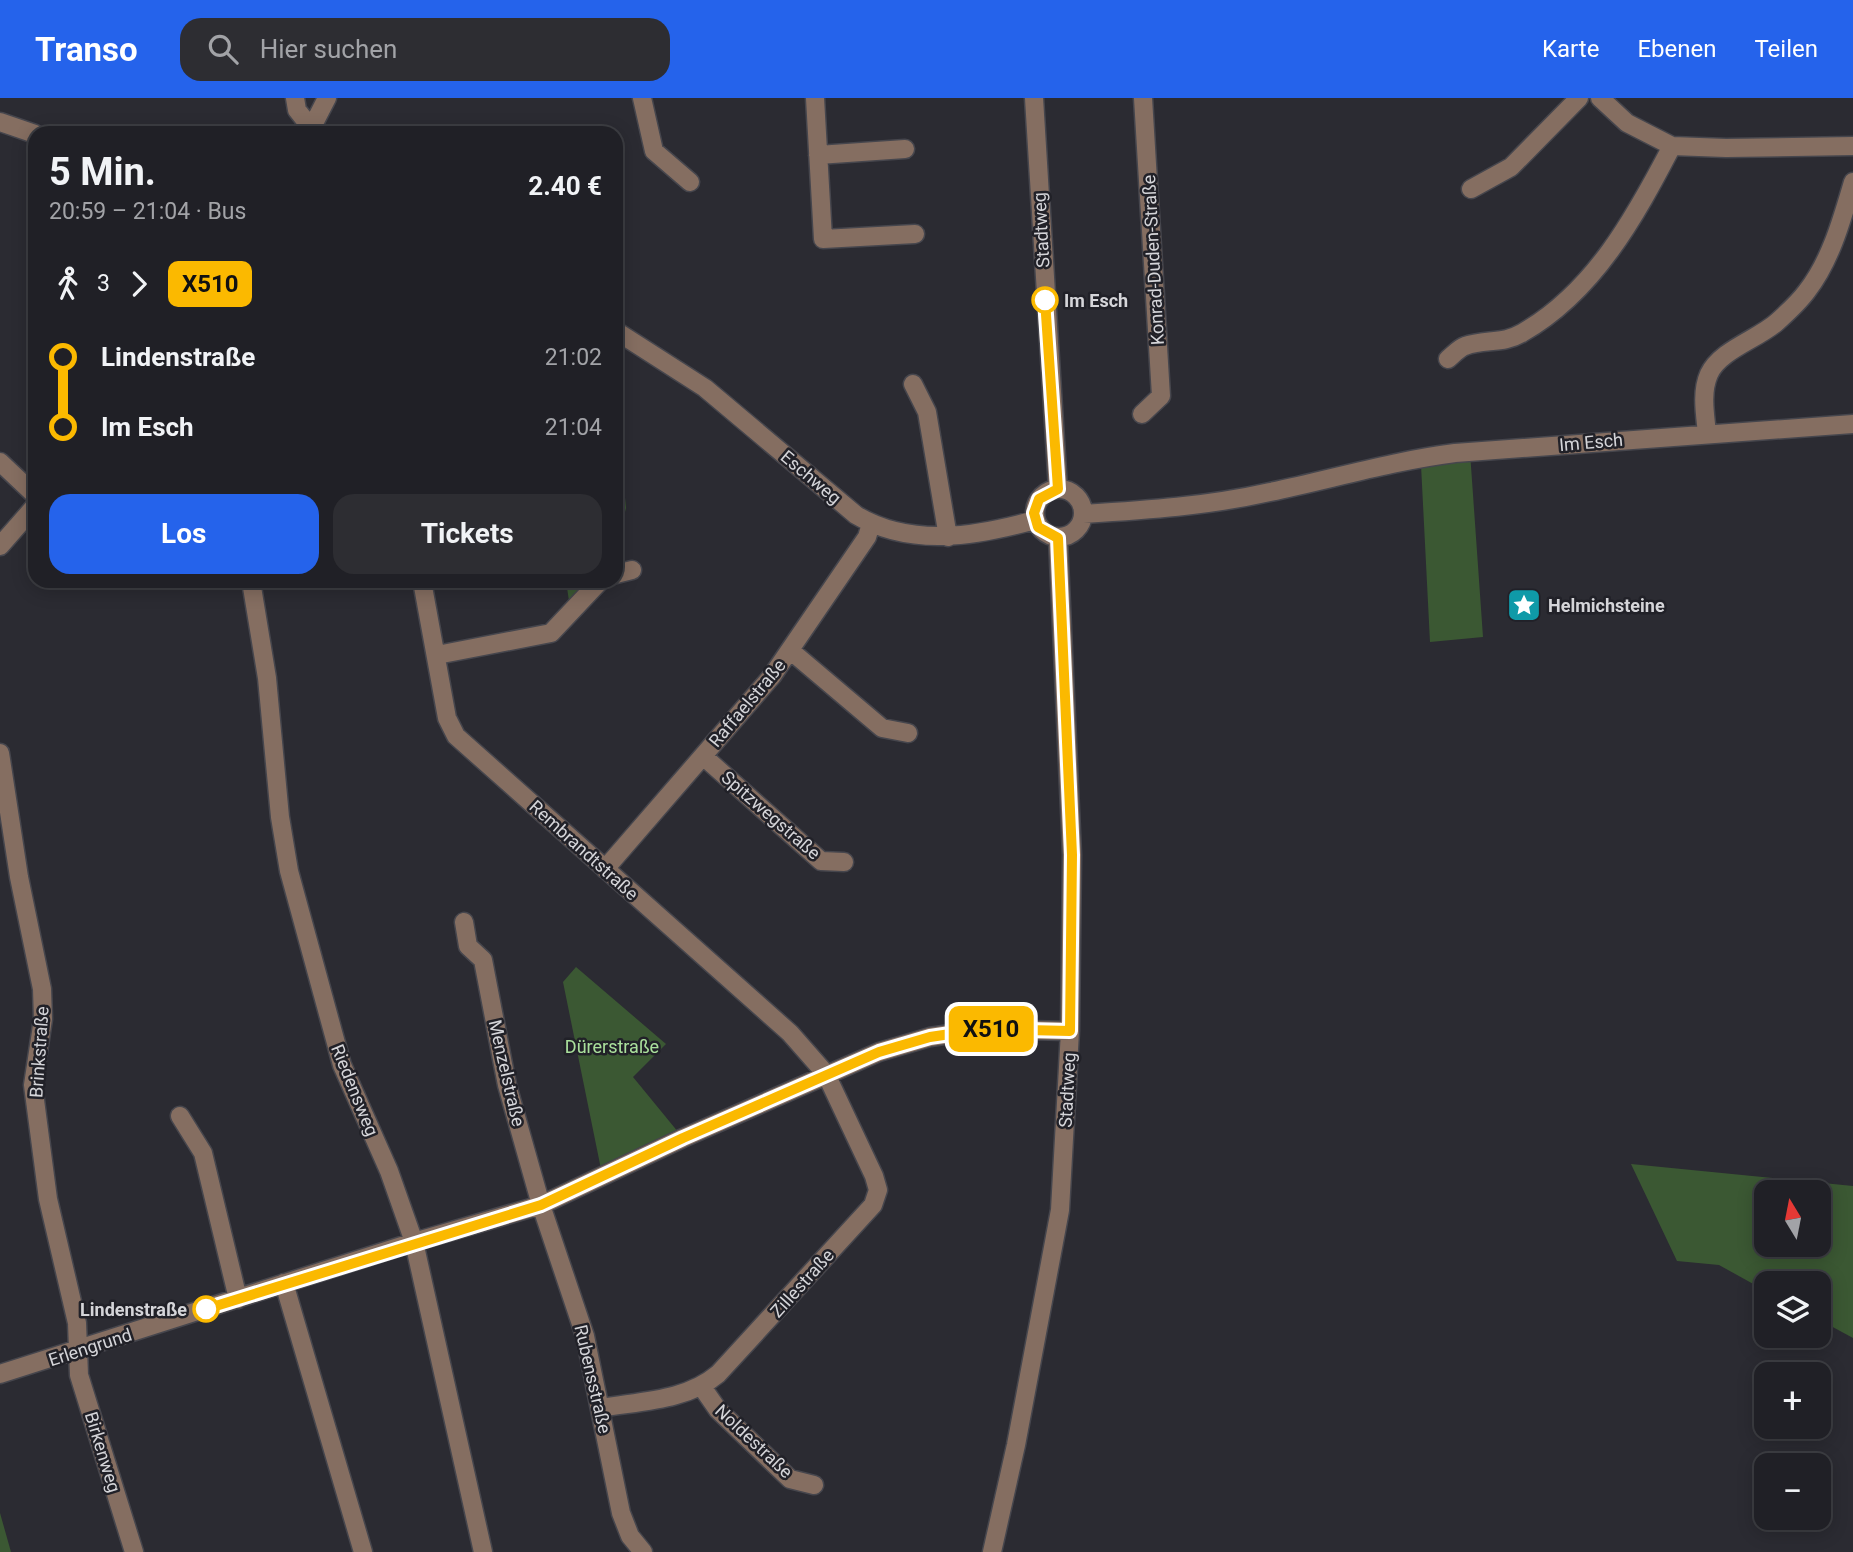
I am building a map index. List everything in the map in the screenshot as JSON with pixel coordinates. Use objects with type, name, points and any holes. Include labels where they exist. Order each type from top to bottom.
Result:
[{"type":"street","points":[[295,98],[297,110],[307,126]]},
{"type":"street","points":[[313,126],[327,98]]},
{"type":"street","points":[[642,98],[654,151],[690,182]]},
{"type":"street","points":[[815,98],[823,239],[915,234]]},
{"type":"street","name":"Stadtweg","points":[[1034,98],[1058,489]]},
{"type":"street","name":"Konrad-Duden-Straße","points":[[1142,414],[1161,396],[1143,98]]},
{"type":"street","points":[[1471,189],[1511,167],[1579,98]]},
{"type":"street","points":[[1600,98],[1628,123],[1672,146],[1853,146]]},
{"type":"street","points":[[0,122],[28,132]]},
{"type":"street","points":[[1448,359],[1464,346],[1511,340],[1549,318],[1578,291],[1621,235],[1672,146]]},
{"type":"street","points":[[818,155],[905,149]]},
{"type":"street","points":[[1707,433],[1704,396],[1709,372],[1725,357],[1777,323],[1807,291],[1821,270],[1839,228],[1853,182]]},
{"type":"street","name":"Eschweg","points":[[623,335],[705,388],[856,515],[871,524],[948,537],[976,536],[1035,520]]},
{"type":"street","points":[[914,384],[926,412],[948,537]]},
{"type":"street","name":"Im Esch","points":[[1083,514],[1174,509],[1455,453],[1853,424]]},
{"type":"street","points":[[0,462],[28,488]]},
{"type":"street","points":[[1058,489],[1073,493],[1079,499],[1083,514],[1078,528],[1058,538],[1044,533],[1035,520],[1039,499],[1058,489]]},
{"type":"street","points":[[0,546],[28,514]]},
{"type":"street","name":"Raffaelstraße","points":[[605,869],[791,651],[867,537],[871,524]]},
{"type":"street","name":"Stadtweg","points":[[992,1552],[1016,1446],[1060,1210],[1070,1031],[1072,855],[1058,538]]},
{"type":"street","name":"Riedensweg","points":[[252,588],[267,678],[280,817],[289,871],[342,1065],[389,1171],[414,1242],[483,1552]]},
{"type":"street","name":"Rembrandtstraße","points":[[423,588],[447,718],[456,736],[790,1034],[826,1074]]},
{"type":"street","points":[[437,655],[551,633],[593,588]]},
{"type":"street","points":[[791,651],[882,728],[908,733]]},
{"type":"street","name":"Brinkstraße","points":[[0,753],[19,877],[42,989],[43,1019],[33,1085],[38,1132],[54,1226],[77,1323],[78,1352]]},
{"type":"street","name":"Spitzwegstraße","points":[[703,756],[821,861],[844,862]]},
{"type":"street","name":"Menzelstraße","points":[[464,922],[468,946],[483,960],[507,1085],[541,1205]]},
{"type":"street","points":[[541,1205],[879,1052],[930,1037],[984,1029],[1070,1031]]},
{"type":"street","name":"Zillestraße","points":[[601,1408],[668,1398],[702,1387],[718,1374],[873,1205],[878,1190],[874,1176],[826,1074]]},
{"type":"street","points":[[180,1116],[203,1153],[238,1299]]},
{"type":"street","name":"Erlengrund","points":[[0,1374],[78,1352],[414,1242],[541,1205]]},
{"type":"street","name":"Rubensstraße","points":[[541,1205],[573,1295],[601,1408],[621,1513],[629,1536],[643,1552]]},
{"type":"street","points":[[284,1283],[362,1552]]},
{"type":"street","name":"Birkenweg","points":[[78,1352],[79,1375],[134,1552]]},
{"type":"street","name":"Noldestraße","points":[[702,1387],[718,1410],[790,1479],[814,1485]]},
{"type":"green space","points":[[1470,452],[1483,637],[1430,642],[1421,465]]},
{"type":"green space","points":[[623,477],[626,508],[623,520]]},
{"type":"green space","points":[[567,588],[581,588],[569,601]]},
{"type":"green space","name":"Dürerstraße","points":[[576,967],[666,1044],[633,1077],[683,1138],[602,1174],[563,982]]},
{"type":"green space","points":[[1631,1164],[1792,1180],[1754,1180],[1754,1257],[1831,1257],[1831,1184],[1853,1186],[1853,1338],[1831,1326],[1831,1271],[1754,1271],[1754,1284],[1719,1265],[1677,1261]]},
{"type":"green space","points":[[0,1513],[11,1552],[0,1552]]},
{"type":"bus line","name":"X510","points":[[206,1309],[414,1242],[541,1205],[683,1138],[879,1052],[930,1037],[984,1029],[1070,1031],[1072,855],[1058,538],[1044,533],[1038,527],[1034,513],[1039,499],[1051,490],[1058,489],[1045,300]]},
{"type":"place","name":"Im Esch","points":[[1045,300]]},
{"type":"place","name":"Helmichsteine","points":[[1524,605]]},
{"type":"place","name":"Lindenstraße","points":[[206,1309]]}]
